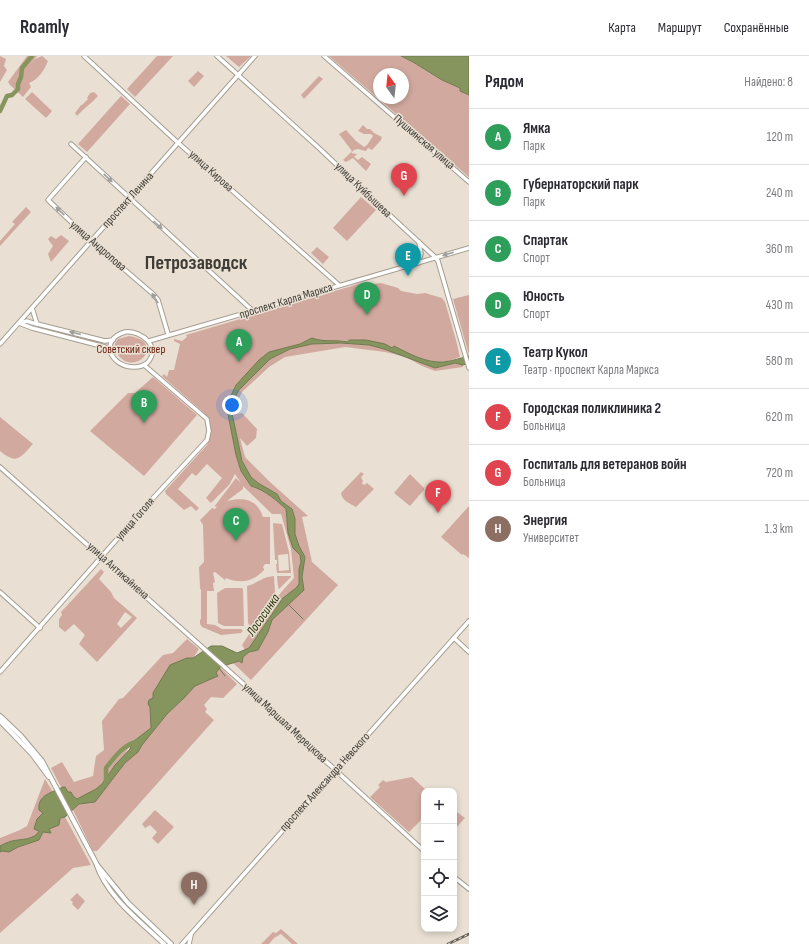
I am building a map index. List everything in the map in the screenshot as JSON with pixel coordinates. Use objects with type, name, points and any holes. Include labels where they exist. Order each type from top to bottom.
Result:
[{"type":"main road","name":"улица Кирова","points":[[84,56],[179,143],[333,278],[339,285]]},
{"type":"main road","name":"улица Куйбышева","points":[[217,56],[320,149],[436,258],[469,367]]},
{"type":"main road","name":"проспект Ленина","points":[[0,344],[255,56]]},
{"type":"main road","name":"Пушкинская улица","points":[[324,56],[469,182]]},
{"type":"main road","points":[[71,144],[253,311]]},
{"type":"main road","name":"улица Андропова","points":[[86,157],[48,200],[91,241],[153,294],[158,300],[168,334]]},
{"type":"main road","points":[[418,263],[421,254],[419,242]]},
{"type":"main road","name":"проспект Карла Маркса","points":[[149,341],[168,334],[253,311],[469,248]]},
{"type":"main road","points":[[32,308],[35,323]]},
{"type":"main road","points":[[19,323],[27,321],[105,341],[113,340],[121,334],[130,332],[137,333],[149,341],[151,354],[148,362],[144,365],[132,367],[121,365],[114,359],[110,351],[113,340]]},
{"type":"main road","points":[[19,323],[32,328],[101,346],[110,351]]},
{"type":"main road","points":[[32,328],[31,325],[35,323]]},
{"type":"main road","name":"улица Гоголя","points":[[0,672],[102,558],[155,496],[207,440],[209,431],[207,419],[144,365]]},
{"type":"main road","name":"улица Антикайнена","points":[[0,468],[234,676]]},
{"type":"main road","points":[[0,592],[40,628]]},
{"type":"main road","name":"проспект Александра Невского","points":[[182,944],[335,770],[469,621]]},
{"type":"main road","points":[[454,638],[469,652]]},
{"type":"main road","name":"улица Маршала Мерецкова","points":[[234,676],[421,848]]},
{"type":"main road","points":[[0,716],[35,751],[49,772],[52,781],[96,863],[128,903],[170,944]]},
{"type":"main road","points":[[0,721],[32,754],[52,781]]},
{"type":"main road","points":[[96,863],[98,872],[112,894],[164,944]]},
{"type":"main road","points":[[457,880],[469,890]]},
{"type":"main road","points":[[189,944],[191,934]]},
{"type":"green space","points":[[0,56],[6,59],[4,66],[7,70],[0,82]]},
{"type":"green space","points":[[27,56],[37,56],[28,67],[35,59],[42,56],[48,61],[41,74],[29,83],[31,87],[23,97],[8,82]]},
{"type":"green space","points":[[157,56],[173,56],[135,97],[127,89]]},
{"type":"green space","points":[[226,56],[251,56],[239,67]]},
{"type":"green space","points":[[329,56],[401,56],[442,80],[460,88],[460,91],[469,95],[469,177],[385,104],[409,104],[409,68],[373,68],[373,94]]},
{"type":"green space","points":[[198,71],[204,76],[194,87],[188,81]]},
{"type":"green space","points":[[319,76],[323,79],[304,99],[301,95]]},
{"type":"green space","points":[[32,92],[52,111],[46,118],[25,99]]},
{"type":"green space","points":[[94,92],[98,96],[77,116],[75,113],[88,99],[87,98],[90,93]]},
{"type":"green space","points":[[121,96],[130,104],[87,152],[78,144]]},
{"type":"green space","points":[[363,125],[367,129],[370,129],[382,137],[372,150],[368,148],[366,151],[358,149],[351,153],[357,154],[354,157],[358,160],[362,157],[371,164],[366,171],[353,158],[346,162],[343,160],[352,151],[339,134],[346,130],[364,147],[373,136],[371,134],[364,134],[358,131]]},
{"type":"green space","points":[[361,197],[376,210],[347,241],[333,228]]},
{"type":"green space","points":[[26,207],[31,212],[0,246],[0,241],[15,224],[12,222]]},
{"type":"green space","points":[[61,235],[69,241],[51,262],[48,254],[53,246],[48,239],[51,236],[56,239]]},
{"type":"green space","points":[[317,247],[329,257],[323,264],[311,253]]},
{"type":"green space","points":[[362,283],[366,285],[381,283],[398,288],[401,291],[417,294],[425,293],[442,298],[445,302],[460,357],[446,362],[428,361],[387,347],[340,340],[328,342],[312,338],[300,344],[269,352],[236,385],[228,402],[227,409],[236,455],[241,471],[251,486],[266,493],[286,509],[286,517],[293,548],[300,555],[301,562],[299,569],[299,584],[297,588],[283,598],[249,648],[245,650],[242,645],[248,636],[273,602],[294,578],[291,549],[281,514],[272,514],[243,486],[243,489],[227,501],[239,499],[249,501],[257,506],[263,517],[270,517],[270,564],[265,564],[263,567],[264,570],[260,574],[246,581],[236,581],[226,578],[225,580],[215,572],[213,573],[215,582],[213,583],[214,591],[207,591],[207,624],[215,625],[222,629],[241,629],[243,631],[241,633],[221,635],[202,627],[200,624],[201,590],[199,567],[204,562],[203,525],[200,520],[212,508],[215,509],[217,506],[214,507],[236,478],[241,483],[235,474],[229,485],[211,503],[206,498],[222,478],[207,464],[196,476],[192,473],[178,489],[199,508],[196,511],[191,506],[184,510],[166,494],[165,491],[207,445],[211,433],[210,422],[202,411],[162,376],[164,374],[167,377],[169,370],[174,370],[180,344],[174,341],[174,339],[182,341],[187,337],[186,335]]},
{"type":"green space","points":[[469,295],[469,355],[453,299]]},
{"type":"green space","points":[[35,325],[103,342],[103,344],[35,328],[33,326]]},
{"type":"green space","name":"Советский сквер","points":[[129,336],[141,340],[146,345],[147,351],[144,357],[131,363],[124,360],[115,349],[115,344],[118,339]]},
{"type":"green space","points":[[341,343],[369,345],[405,357],[385,352],[345,347],[285,357],[269,367],[242,392],[235,406],[236,414],[242,413],[257,429],[256,438],[247,446],[240,438],[245,457],[308,516],[302,517],[312,562],[338,585],[251,680],[233,663],[239,661],[242,663],[243,657],[249,652],[258,650],[268,632],[272,620],[303,590],[302,577],[305,557],[295,534],[295,519],[292,509],[281,501],[277,494],[251,477],[242,461],[232,413],[232,403],[239,390],[270,359],[290,349],[312,344]]},
{"type":"green space","points":[[407,358],[435,368],[455,363],[463,365],[463,367],[435,371]]},
{"type":"green space","points":[[153,377],[197,415],[144,476],[90,431],[128,393],[135,393]]},
{"type":"green space","points":[[0,417],[33,444],[18,458],[10,458],[0,451]]},
{"type":"green space","points":[[361,472],[364,474],[361,477],[363,481],[362,483],[364,485],[367,483],[374,489],[356,507],[345,500],[341,493]]},
{"type":"green space","points":[[410,474],[424,488],[424,490],[410,506],[394,493]]},
{"type":"green space","points":[[469,506],[469,558],[463,554],[462,555],[441,537]]},
{"type":"green space","points":[[273,523],[282,524],[289,552],[291,573],[277,573],[277,560],[275,560]],"holes":[[[288,554],[289,570],[279,571],[278,555]]]},
{"type":"green space","points":[[101,569],[104,572],[99,579],[111,592],[114,598],[137,618],[97,662],[79,644],[85,635],[74,624],[65,632],[59,627],[59,619],[62,615],[61,612]],"holes":[[[125,612],[132,617],[121,628],[117,624]]]},
{"type":"green space","points":[[274,576],[275,592],[253,624],[250,626],[248,623],[247,586]]},
{"type":"green space","points":[[277,576],[291,576],[291,577],[279,589]]},
{"type":"green space","points":[[225,588],[243,589],[244,626],[224,626],[218,623],[217,593]]},
{"type":"green space","points":[[187,639],[199,649],[193,658],[187,658],[153,699],[150,707],[151,728],[133,742],[102,784],[90,793],[77,799],[61,787],[51,768],[62,762],[74,782],[93,776],[96,756],[104,750],[102,721],[119,699],[123,698],[163,655],[173,653]]},
{"type":"green space","points":[[220,667],[237,684],[223,698],[211,697],[204,705],[207,709],[205,712],[214,720],[97,851],[93,851],[73,810],[79,804],[95,802],[125,763],[138,752],[167,714],[195,686],[218,676],[216,673]]},
{"type":"green space","points":[[412,777],[424,788],[421,788],[421,820],[409,832],[370,797],[380,787],[378,785],[383,780],[386,782]]},
{"type":"green space","points":[[45,779],[53,792],[43,813],[37,819],[34,829],[39,831],[37,834],[31,838],[8,842],[0,846],[0,838],[27,826]]},
{"type":"green space","points":[[155,810],[174,827],[158,844],[152,838],[157,832],[150,825],[145,828],[142,824]]},
{"type":"green space","points":[[457,812],[465,818],[457,827]]},
{"type":"green space","points":[[65,817],[91,865],[73,868],[0,933],[0,852],[9,851],[39,840],[43,832],[51,833],[49,829],[60,818]]},
{"type":"green space","points":[[77,893],[85,901],[78,910],[70,900]]},
{"type":"green space","points":[[281,929],[298,944],[292,944],[281,934],[274,938],[269,944],[261,944],[273,932],[276,933]]},
{"type":"shaded area","points":[[401,56],[469,56],[469,95],[460,91],[460,88],[442,80]]},
{"type":"shaded area","points":[[312,338],[348,342],[349,340],[366,340],[385,344],[392,348],[394,346],[418,357],[437,362],[447,362],[469,356],[469,363],[463,365],[455,363],[435,368],[369,345],[341,343],[312,344],[290,349],[270,359],[239,390],[232,403],[232,413],[242,461],[251,477],[277,494],[281,501],[292,509],[295,519],[295,534],[305,557],[302,577],[304,590],[272,620],[268,632],[258,650],[249,652],[243,657],[242,663],[239,661],[220,667],[216,673],[218,676],[195,686],[167,714],[138,752],[125,763],[95,802],[79,804],[65,817],[60,818],[59,825],[49,829],[51,833],[43,832],[39,840],[18,847],[9,852],[0,852],[0,846],[12,841],[31,838],[37,834],[39,831],[34,829],[37,819],[43,813],[39,810],[39,805],[40,801],[46,795],[65,787],[68,792],[71,792],[77,799],[96,789],[102,784],[115,765],[130,749],[131,743],[151,728],[150,707],[148,704],[149,700],[153,698],[153,693],[170,665],[187,658],[193,658],[211,646],[222,646],[237,653],[249,648],[283,598],[299,584],[299,569],[301,562],[300,555],[293,548],[288,533],[286,509],[266,493],[251,486],[241,471],[236,455],[227,409],[228,402],[236,385],[259,360],[269,352],[300,344]]},
{"type":"waterway","points":[[0,111],[7,96],[12,95],[18,89],[22,68],[32,56]]},
{"type":"waterway","points":[[288,604],[303,619]]},
{"type":"waterway","points":[[219,668],[225,676]]},
{"type":"waterway","name":"Лососинка","points":[[106,784],[106,768],[123,749],[136,742]]},
{"type":"railway","points":[[448,944],[469,934]]},
{"type":"place","name":"Госпиталь для ветеранов войн","points":[[404,196]]},
{"type":"place","name":"Театр Кукол","points":[[408,276]]},
{"type":"place","name":"Юность","points":[[367,315]]},
{"type":"place","name":"Ямка","points":[[239,362]]},
{"type":"place","name":"Губернаторский парк","points":[[144,423]]},
{"type":"place","name":"Городская поликлиника 2","points":[[438,513]]},
{"type":"place","name":"Спартак","points":[[236,541]]},
{"type":"place","name":"Энергия","points":[[194,905]]},
{"type":"district","name":"Петрозаводск","points":[[196,263]]}]
